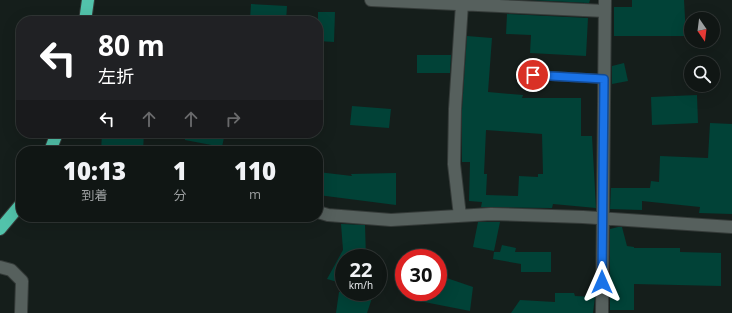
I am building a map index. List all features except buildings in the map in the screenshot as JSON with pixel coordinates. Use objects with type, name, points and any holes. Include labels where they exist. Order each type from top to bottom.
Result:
[{"type":"highway","points":[[86,16],[88,0]]},
{"type":"highway","points":[[0,229],[16,210]]},
{"type":"street","points":[[371,0],[462,4],[605,5],[602,313]]},
{"type":"street","points":[[460,216],[454,164],[455,109],[462,4]]},
{"type":"street","points":[[323,214],[391,220],[491,214],[732,227]]},
{"type":"street","points":[[0,267],[11,270],[22,281],[21,313]]},
{"type":"lane","points":[[533,75],[604,79]]},
{"type":"route","points":[[533,75],[604,79],[602,282]]}]
